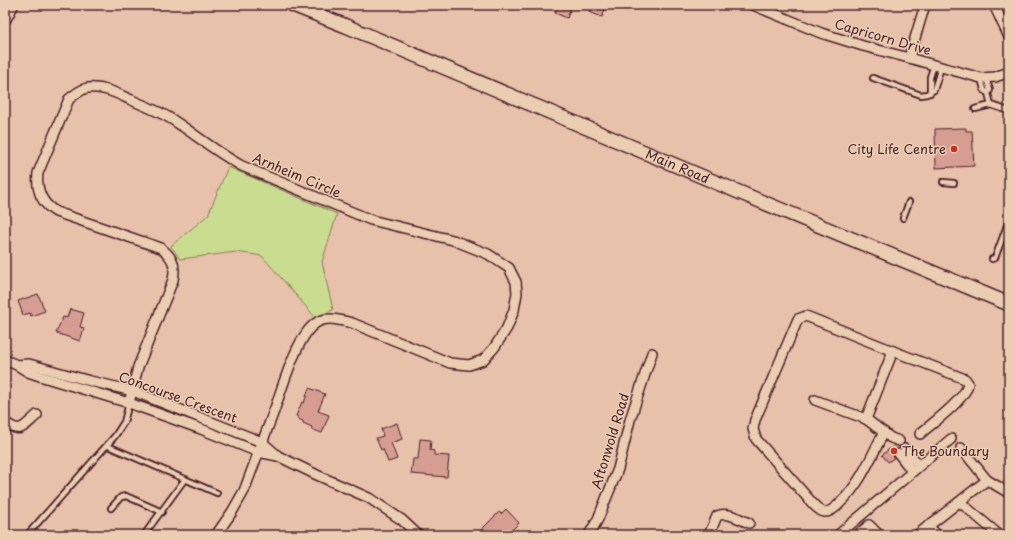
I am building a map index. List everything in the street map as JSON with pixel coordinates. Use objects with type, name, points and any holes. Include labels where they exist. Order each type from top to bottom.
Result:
[{"type":"main road","name":"Main Road","points":[[293,5],[1009,304]]},
{"type":"main road","name":"Main Road","points":[[312,5],[346,26]]},
{"type":"street","points":[[5,18],[12,5]]},
{"type":"street","name":"Capricorn Drive","points":[[753,5],[822,33],[937,66],[984,78],[995,77],[1009,72]]},
{"type":"street","points":[[909,58],[925,5]]},
{"type":"street","points":[[994,5],[1009,37]]},
{"type":"street","name":"Arnheim Circle","points":[[129,403],[138,368],[173,280],[175,270],[172,260],[161,248],[56,212],[48,207],[42,198],[37,181],[38,173],[69,99],[78,92],[87,88],[99,88],[112,91],[172,119],[242,166],[371,220],[453,240],[488,254],[509,268],[516,282],[517,293],[514,310],[507,328],[494,348],[483,360],[469,364],[450,363],[352,323],[334,319],[325,319],[316,323],[304,336],[298,349],[244,492],[216,535]]},
{"type":"street","points":[[895,443],[863,474],[856,486],[836,506],[830,511],[824,512],[819,510],[814,505],[758,442],[753,434],[753,428],[798,319],[806,316],[965,379],[968,384],[967,389],[961,398],[920,434]]},
{"type":"street","points":[[866,419],[893,351]]},
{"type":"street","name":"Aftonwold Road","points":[[589,535],[598,519],[618,469],[630,420],[652,353]]},
{"type":"street","name":"Concourse Crescent","points":[[5,360],[28,372],[129,403],[201,429],[258,452],[278,456],[369,498],[402,520],[418,535]]},
{"type":"street","name":"Concourse Crescent","points":[[17,365],[29,364],[133,391],[262,442],[278,456]]},
{"type":"street","points":[[815,400],[866,419],[895,443],[916,468]]},
{"type":"street","points":[[5,422],[12,428],[16,429],[20,428],[37,415]]},
{"type":"street","points":[[838,535],[950,439]]},
{"type":"street","points":[[961,448],[987,480],[1009,493]]},
{"type":"street","points":[[917,535],[987,480]]},
{"type":"street","points":[[960,502],[1000,535]]},
{"type":"street","points":[[709,535],[717,516],[720,515],[728,515],[749,523]]},
{"type":"street","points":[[859,534],[869,525],[879,535]]},
{"type":"street","points":[[928,526],[937,535]]},
{"type":"lane","points":[[930,93],[930,77],[937,66]]},
{"type":"lane","points":[[873,78],[921,95],[930,93],[934,90],[937,66]]},
{"type":"lane","points":[[984,78],[984,90],[988,94],[991,105]]},
{"type":"lane","points":[[975,109],[991,105],[1009,110]]},
{"type":"lane","points":[[943,182],[954,183]]},
{"type":"lane","points":[[903,218],[909,202]]},
{"type":"lane","points":[[992,260],[995,258],[1009,220]]},
{"type":"lane","points":[[27,535],[108,446],[124,422],[129,403]]},
{"type":"lane","points":[[108,446],[217,493]]},
{"type":"lane","points":[[144,535],[185,479]]},
{"type":"lane","points":[[110,508],[122,497],[126,496],[162,512]]},
{"type":"green space","points":[[228,167],[337,214],[322,262],[333,310],[315,317],[262,256],[236,252],[180,259],[171,246],[208,215]]},
{"type":"building","points":[[558,5],[572,5],[567,18],[555,13]]},
{"type":"building","points":[[592,5],[607,5],[602,17],[589,12]]},
{"type":"building","name":"City Life Centre","points":[[966,128],[966,131],[972,131],[974,166],[936,168],[935,129]]},
{"type":"building","points":[[38,294],[45,311],[31,316],[30,313],[23,315],[18,301]]},
{"type":"building","points":[[70,309],[84,313],[80,327],[84,328],[80,341],[56,333],[63,317],[67,318]]},
{"type":"building","points":[[309,388],[325,394],[318,411],[329,415],[322,433],[311,429],[312,427],[303,423],[303,421],[298,419],[296,416],[302,402],[304,403]]},
{"type":"building","points":[[397,423],[402,439],[391,443],[397,459],[388,462],[383,449],[381,450],[376,438],[383,436],[381,429]]},
{"type":"building","points":[[420,439],[431,440],[430,450],[434,451],[434,455],[449,456],[447,477],[411,474],[413,459],[418,459]]},
{"type":"building","points":[[894,445],[899,448],[895,450],[893,454],[894,458],[888,462],[882,455]]},
{"type":"building","points":[[506,509],[519,523],[507,535],[476,535],[499,512],[501,514]]},
{"type":"tunnel","points":[[893,446],[899,454]]},
{"type":"place","name":"City Life Centre","points":[[954,149]]},
{"type":"place","name":"The Boundary","points":[[894,451]]}]
